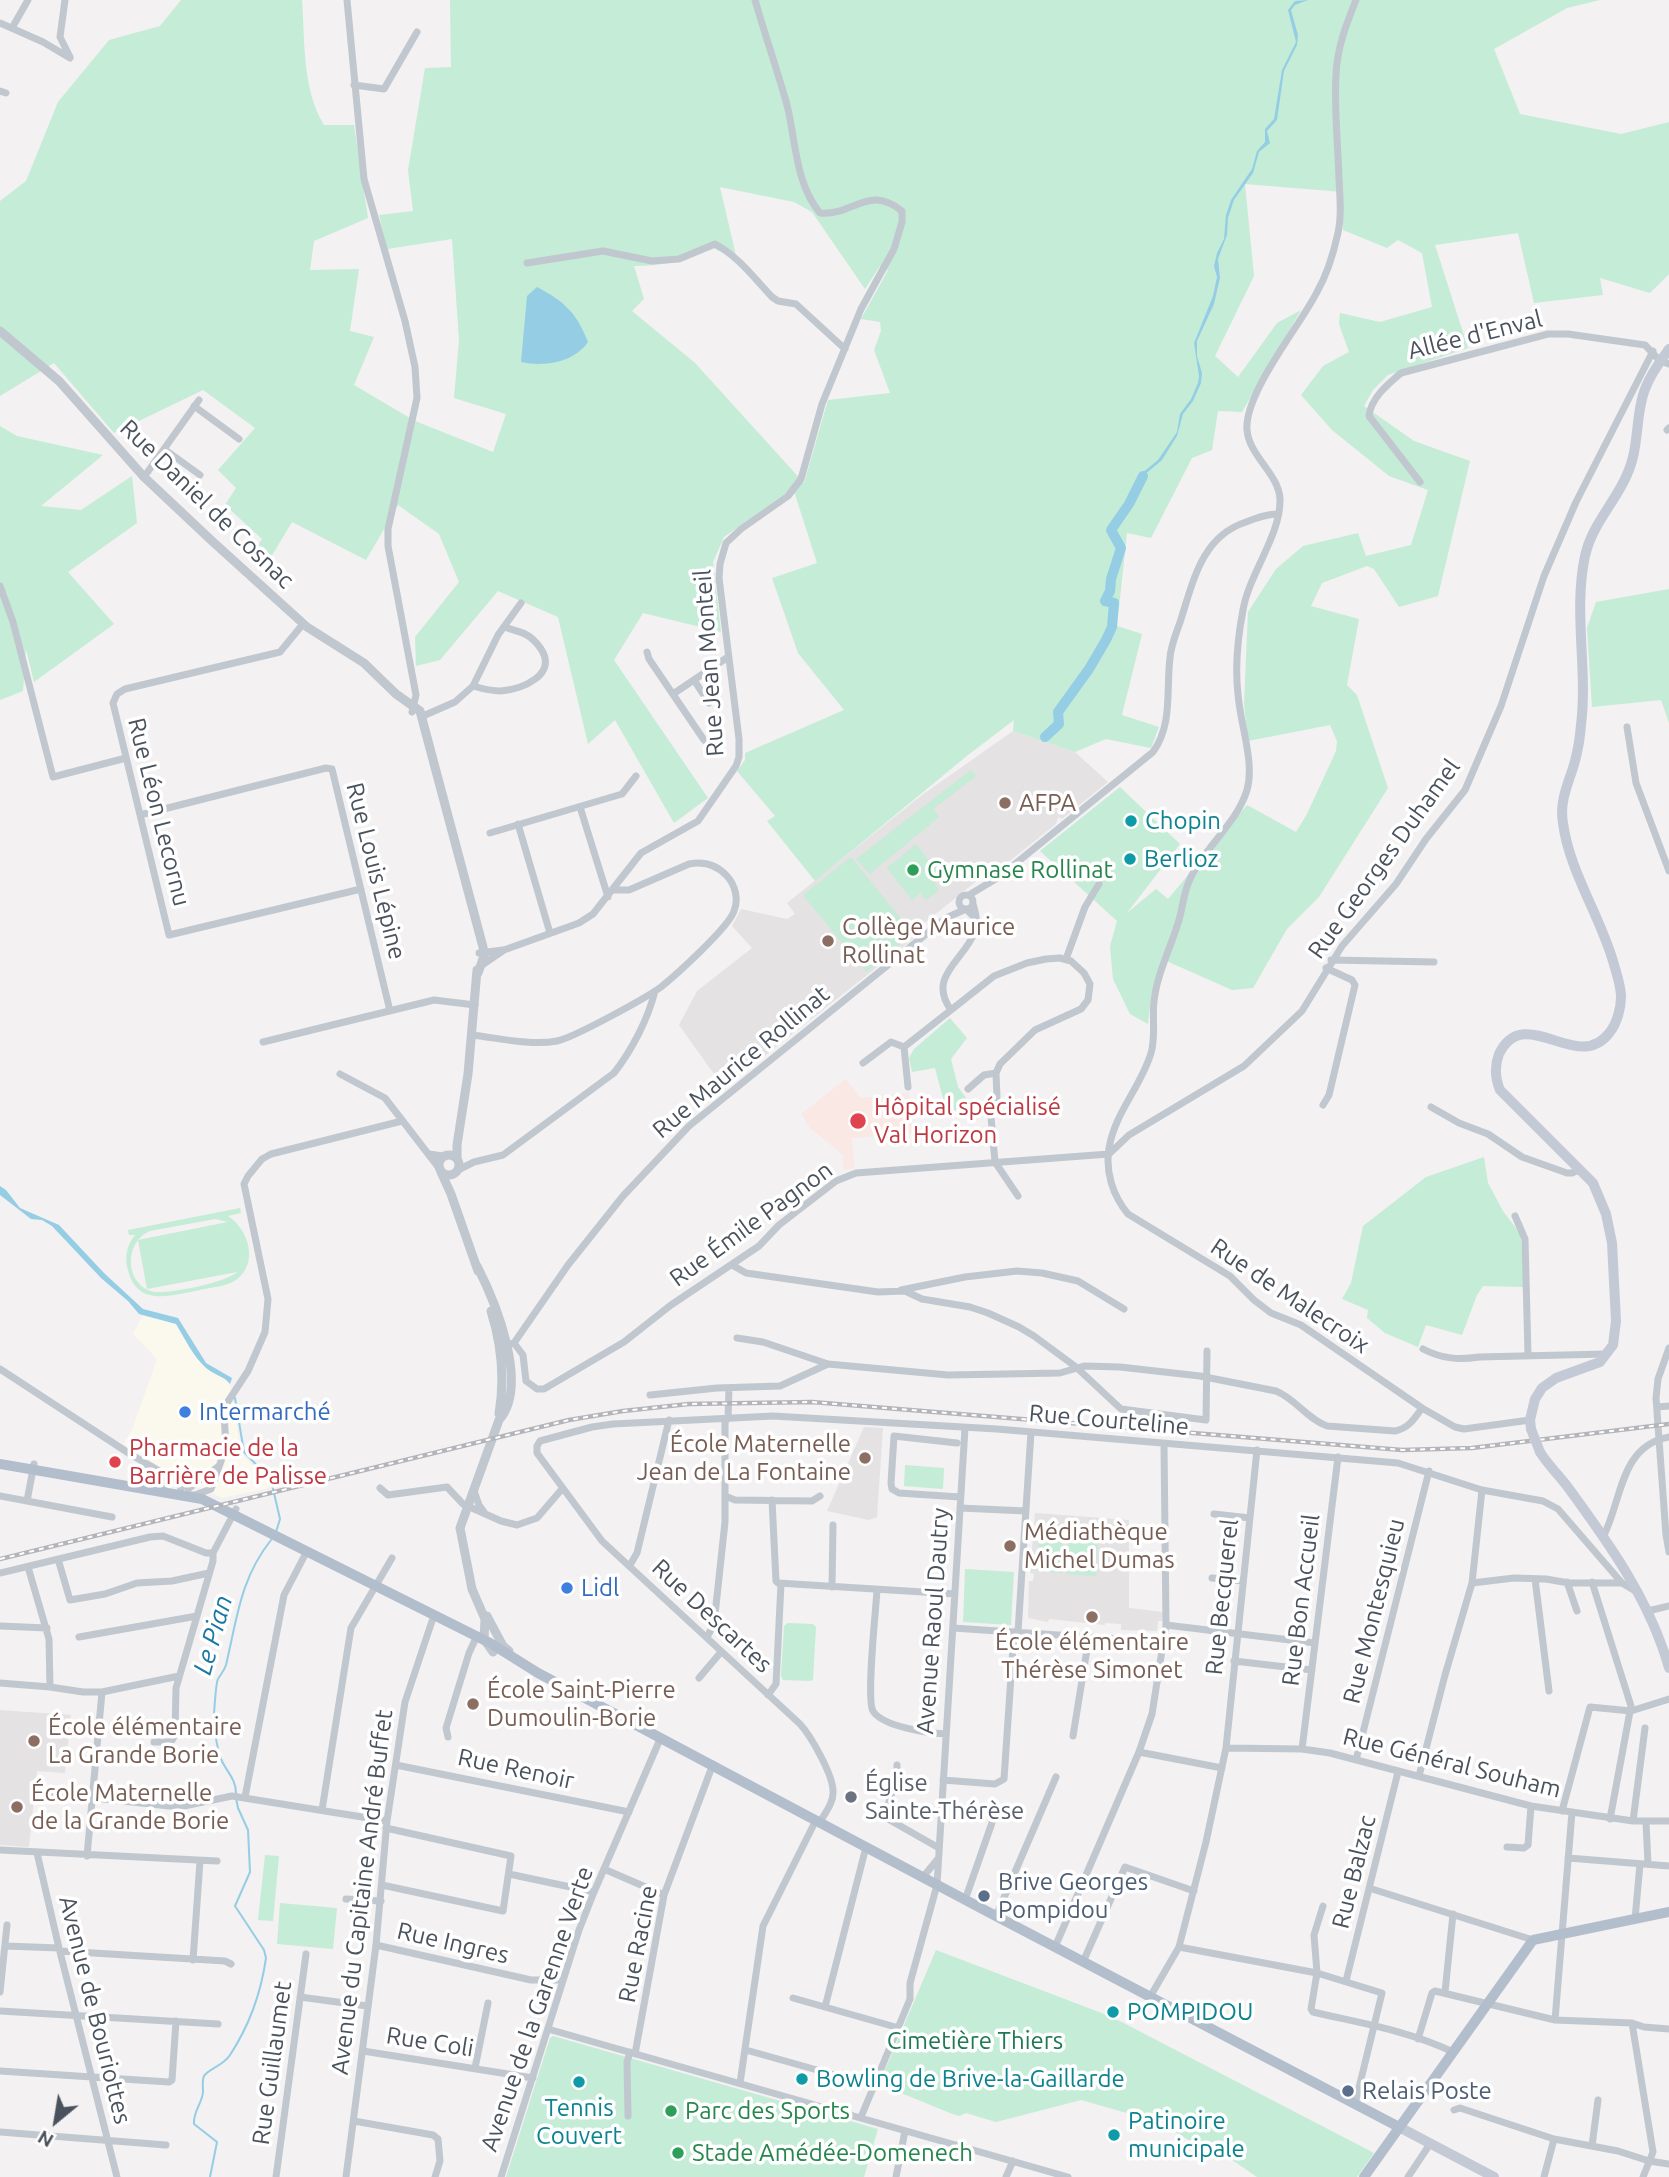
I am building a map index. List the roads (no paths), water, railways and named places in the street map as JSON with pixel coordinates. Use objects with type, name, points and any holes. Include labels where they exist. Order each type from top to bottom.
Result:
[{"type":"main road","points":[[1667,356],[1650,377],[1642,398],[1633,458],[1623,486],[1599,521],[1586,553],[1580,601],[1582,718],[1575,760],[1561,808],[1569,854],[1591,900],[1617,976],[1621,998],[1617,1020],[1603,1040],[1587,1047],[1570,1047],[1536,1034],[1520,1036],[1503,1048],[1495,1072],[1500,1090],[1580,1169],[1598,1191],[1610,1229],[1616,1332],[1608,1354],[1594,1366],[1549,1382],[1535,1399],[1531,1425],[1540,1452],[1603,1537],[1639,1593],[1669,1668]]},
{"type":"main road","points":[[0,1458],[33,1467]]},
{"type":"main road","points":[[0,1464],[185,1492],[210,1493],[235,1512]]},
{"type":"main road","points":[[151,1487],[164,1486],[185,1492],[235,1512],[432,1617],[482,1639],[529,1667],[965,1900],[1490,2176]]},
{"type":"main road","points":[[1364,2177],[1532,1940],[1669,1912]]},
{"type":"street","points":[[12,29],[28,0]]},
{"type":"street","points":[[0,23],[43,41],[70,58],[60,37],[65,0]]},
{"type":"street","points":[[347,0],[363,179],[405,321],[415,367],[417,398],[388,529],[388,547],[417,712],[435,710],[455,702],[474,685],[503,627],[521,603]]},
{"type":"street","name":"Rue Jean Monteil","points":[[481,952],[503,950],[587,919],[608,897],[641,853],[698,821],[736,765],[740,751],[719,578],[722,552],[733,535],[788,496],[801,479],[822,404],[862,309],[894,249],[902,222],[902,211],[886,200],[875,198],[830,214],[820,213],[812,203],[797,158],[787,106],[755,0]]},
{"type":"street","points":[[1109,1154],[1119,1114],[1147,1065],[1152,1049],[1156,991],[1189,879],[1208,848],[1240,809],[1247,790],[1251,771],[1237,689],[1242,620],[1247,596],[1280,505],[1279,491],[1251,445],[1247,430],[1248,413],[1257,391],[1318,290],[1338,236],[1340,206],[1336,76],[1342,34],[1356,0]]},
{"type":"street","points":[[354,85],[384,89],[417,32]]},
{"type":"street","points":[[527,263],[603,251],[652,261],[680,259],[715,244],[742,263],[772,297],[778,301],[796,304],[845,349]]},
{"type":"street","name":"Rue Daniel de Cosnac","points":[[0,331],[59,381],[145,477],[303,624],[364,663],[400,701],[417,712],[469,891],[481,952]]},
{"type":"street","name":"Allée d'Enval","points":[[1420,482],[1369,416],[1370,408],[1384,388],[1401,373],[1548,334],[1568,334],[1645,345],[1653,351]]},
{"type":"street","points":[[1653,351],[1667,356]]},
{"type":"street","name":"Rue Georges Duhamel","points":[[1109,1154],[1129,1135],[1244,1066],[1301,1012],[1331,960],[1396,884],[1473,777],[1514,668],[1544,576],[1576,502],[1653,351]]},
{"type":"street","points":[[145,477],[196,403],[239,439]]},
{"type":"street","points":[[164,449],[200,475]]},
{"type":"street","points":[[966,909],[972,907],[972,900],[984,888],[1140,764],[1158,745],[1166,723],[1171,651],[1204,555],[1215,540],[1233,527],[1268,514],[1277,514]]},
{"type":"street","points":[[0,586],[13,622],[53,777],[126,758]]},
{"type":"street","name":"Rue Léon Lecornu","points":[[303,624],[280,652],[125,689],[117,694],[113,703],[169,935],[361,889]]},
{"type":"street","points":[[474,685],[485,690],[502,691],[525,685],[541,676],[545,669],[546,658],[534,641],[526,634],[503,627]]},
{"type":"street","points":[[648,652],[649,659],[710,744]]},
{"type":"street","points":[[673,694],[728,657]]},
{"type":"street","points":[[694,680],[709,703]]},
{"type":"street","points":[[1627,727],[1636,783],[1669,871]]},
{"type":"street","name":"Rue Louis Lépine","points":[[140,815],[327,768],[332,769],[390,1011]]},
{"type":"street","points":[[490,833],[622,794],[636,776]]},
{"type":"street","points":[[580,807],[608,897]]},
{"type":"street","points":[[518,824],[550,933]]},
{"type":"street","points":[[472,1035],[559,1041],[655,991],[729,921],[736,904],[732,884],[715,866],[699,862],[629,890],[613,890]]},
{"type":"street","points":[[1066,959],[1085,907],[1098,884]]},
{"type":"street","points":[[972,900],[962,896],[959,901],[976,919]]},
{"type":"street","points":[[951,1010],[944,998],[945,979],[953,961],[974,934],[976,919],[972,900]]},
{"type":"street","name":"Rue Maurice Rollinat","points":[[506,1349],[616,1205],[689,1126],[946,918],[959,901]]},
{"type":"street","name":"Rue Maurice Rollinat","points":[[946,918],[966,909]]},
{"type":"street","name":"Rue Jean Monteil","points":[[480,969],[503,950]]},
{"type":"street","points":[[451,1194],[457,1165],[457,1145],[480,969],[477,967],[481,952]]},
{"type":"street","points":[[904,1047],[994,976],[1046,958],[1066,959],[1084,973],[1090,984],[1090,995],[1086,1004],[1076,1013],[1035,1030],[1000,1064],[996,1073],[998,1097],[991,1117],[995,1162],[1018,1196]]},
{"type":"street","points":[[1331,960],[1434,962]]},
{"type":"street","points":[[1323,1105],[1329,1095],[1355,985],[1352,980],[1326,968]]},
{"type":"street","points":[[340,1074],[385,1098],[425,1153],[447,1175],[457,1165],[503,1155],[614,1073],[651,1008],[655,991]]},
{"type":"street","points":[[263,1042],[434,1000],[475,1005]]},
{"type":"street","points":[[863,1063],[891,1042],[904,1047]]},
{"type":"street","points":[[904,1047],[908,1087]]},
{"type":"street","points":[[968,1089],[984,1075],[996,1073]]},
{"type":"street","points":[[1431,1107],[1459,1123],[1488,1134],[1537,1164],[1567,1173],[1580,1169]]},
{"type":"street","points":[[210,1493],[226,1447],[224,1413],[229,1397],[238,1387],[259,1350],[267,1319],[268,1299],[246,1203],[244,1184],[248,1175],[262,1159],[271,1154],[402,1121]]},
{"type":"street","points":[[457,1145],[439,1161],[440,1170],[506,1349],[508,1398]]},
{"type":"street","points":[[425,1153],[453,1155],[457,1165]]},
{"type":"street","name":"Rue Émile Pagnon","points":[[506,1349],[523,1355],[526,1381],[537,1389],[544,1389],[624,1342],[682,1297],[741,1259],[836,1181],[856,1173],[1109,1154]]},
{"type":"street","name":"Rue de Malecroix","points":[[1109,1154],[1113,1192],[1128,1214],[1230,1276],[1271,1313],[1301,1325],[1422,1408],[1455,1427],[1464,1429],[1531,1425]]},
{"type":"street","points":[[1515,1216],[1525,1239],[1528,1355]]},
{"type":"street","points":[[741,1259],[753,1273]]},
{"type":"street","points":[[732,1265],[746,1273],[878,1293],[998,1273],[1042,1273],[1078,1281],[1124,1309]]},
{"type":"street","points":[[448,1737],[446,1728],[486,1624],[472,1590],[460,1528],[508,1398],[510,1377],[506,1349],[490,1290],[477,1266]]},
{"type":"street","points":[[926,1300],[921,1292],[928,1285]]},
{"type":"street","points":[[898,1291],[905,1291],[926,1300],[970,1307],[1003,1319],[1034,1336],[1076,1367],[1125,1411],[1206,1420],[1207,1350]]},
{"type":"street","points":[[737,1338],[763,1342],[828,1364],[948,1375],[1060,1373],[1076,1367],[1120,1367],[1207,1377],[1286,1395],[1319,1423],[1327,1426],[1395,1431],[1404,1429],[1422,1408]]},
{"type":"street","points":[[1669,1348],[1658,1379],[1657,1407],[1669,1552]]},
{"type":"street","points":[[499,1420],[506,1349]]},
{"type":"street","points":[[1423,1349],[1459,1360],[1528,1355],[1608,1354]]},
{"type":"street","points":[[650,1395],[780,1386],[828,1364]]},
{"type":"street","points":[[0,1369],[178,1482],[185,1492],[220,1466]]},
{"type":"street","points":[[707,1637],[714,1625],[725,1496],[729,1388]]},
{"type":"street","points":[[1657,1407],[1669,1406]]},
{"type":"street","name":"Rue Courteline","points":[[537,1446],[542,1440],[592,1427],[669,1420],[727,1420],[772,1416],[1031,1432],[1398,1463],[1482,1490],[1543,1501],[1558,1509],[1622,1583],[1639,1593]]},
{"type":"street","points":[[630,1565],[639,1547],[669,1420]]},
{"type":"street","name":"Avenue Raoul Dautry","points":[[861,2117],[910,1999],[910,1983],[937,1885],[937,1859],[946,1781],[946,1734],[965,1428]]},
{"type":"street","points":[[946,1781],[995,1784],[1004,1779],[1031,1432]]},
{"type":"street","points":[[957,1443],[894,1436],[891,1483],[892,1489],[899,1493],[960,1497]]},
{"type":"street","points":[[1603,1537],[1631,1461],[1660,1438],[1669,1437]]},
{"type":"street","points":[[1055,1947],[1139,1752],[1152,1714],[1166,1625],[1164,1444]]},
{"type":"street","name":"Rue Descartes","points":[[537,1446],[537,1453],[602,1541],[809,1734],[832,1783],[831,1803],[818,1821],[763,1926],[740,2084]]},
{"type":"street","name":"Rue Becquerel","points":[[1150,1997],[1178,1947],[1194,1891],[1226,1748],[1257,1450]]},
{"type":"street","name":"Rue Bon Accueil","points":[[1302,1749],[1339,1457]]},
{"type":"street","points":[[144,1462],[152,1471],[151,1487]]},
{"type":"street","points":[[27,1501],[33,1467]]},
{"type":"street","points":[[160,1471],[164,1486]]},
{"type":"street","name":"Rue Montesquieu","points":[[1356,1760],[1429,1471]]},
{"type":"street","points":[[380,1488],[387,1495],[447,1487],[459,1501],[509,1524],[528,1523],[541,1515],[562,1489]]},
{"type":"street","points":[[1419,1776],[1472,1583],[1482,1490]]},
{"type":"street","points":[[474,1491],[487,1515]]},
{"type":"street","points":[[0,1496],[112,1517]]},
{"type":"street","points":[[725,1496],[735,1500],[812,1501],[820,1496]]},
{"type":"street","points":[[768,1695],[776,1684],[779,1584],[776,1581],[772,1500]]},
{"type":"street","points":[[960,1508],[1026,1509]]},
{"type":"street","points":[[154,1742],[171,1742],[175,1735],[176,1688],[179,1676],[213,1553],[235,1512]]},
{"type":"street","points":[[1214,1514],[1250,1518]]},
{"type":"street","points":[[832,1587],[833,1525]]},
{"type":"street","points":[[0,1573],[150,1537],[163,1536],[206,1553],[213,1553]]},
{"type":"street","points":[[239,1797],[284,1595],[307,1551]]},
{"type":"street","points":[[322,1810],[351,1628],[392,1558]]},
{"type":"street","points":[[58,1559],[70,1600],[105,1594],[137,1583],[172,1581],[209,1573]]},
{"type":"street","points":[[28,1567],[47,1628],[50,1687]]},
{"type":"street","points":[[1213,1578],[1242,1581]]},
{"type":"street","points":[[1472,1583],[1514,1578],[1622,1583]]},
{"type":"street","points":[[1535,1578],[1549,1691]]},
{"type":"street","points":[[1567,1582],[1577,1611]]},
{"type":"street","points":[[1592,1582],[1631,1711],[1610,1819]]},
{"type":"street","points":[[779,1584],[955,1594]]},
{"type":"street","points":[[877,1590],[871,1704],[873,1711],[913,1731],[946,1734]]},
{"type":"street","points":[[478,1604],[482,1639]]},
{"type":"street","points":[[1648,1611],[1669,1606]]},
{"type":"street","points":[[79,1637],[197,1616]]},
{"type":"street","name":"Avenue du Capitaine André Buffet","points":[[346,2177],[381,1901],[386,1824],[407,1689],[432,1617]]},
{"type":"street","points":[[1166,1625],[1315,1643]]},
{"type":"street","points":[[0,1626],[47,1628]]},
{"type":"street","points":[[953,1628],[1163,1642]]},
{"type":"street","points":[[1073,1736],[1089,1637]]},
{"type":"street","points":[[699,1678],[721,1651]]},
{"type":"street","points":[[1234,1661],[1312,1670]]},
{"type":"street","points":[[0,1683],[102,1692],[179,1676]]},
{"type":"street","points":[[87,1856],[102,1692]]},
{"type":"street","points":[[1562,1811],[1588,1709],[1593,1705],[1631,1711],[1669,1699]]},
{"type":"street","points":[[1633,1821],[1646,1728]]},
{"type":"street","name":"Avenue de la Garenne Verte","points":[[501,2177],[563,1980],[594,1892],[661,1737]]},
{"type":"street","name":"Rue Général Souham","points":[[1226,1748],[1302,1749],[1330,1753],[1531,1806],[1610,1819],[1669,1821]]},
{"type":"street","points":[[1139,1752],[1222,1768]]},
{"type":"street","name":"Rue Racine","points":[[628,2116],[627,2062],[633,2053],[664,1895],[713,1764]]},
{"type":"street","name":"Rue Renoir","points":[[396,1765],[629,1812]]},
{"type":"street","points":[[897,1765],[897,1777],[885,1814],[887,1819],[939,1848]]},
{"type":"street","name":"Rue Balzac","points":[[1346,1981],[1398,1772]]},
{"type":"street","points":[[996,1916],[1056,1777]]},
{"type":"street","points":[[37,1792],[179,1807],[239,1797],[322,1810],[511,1856],[503,1911],[382,1885]]},
{"type":"street","points":[[1507,1846],[1524,1848],[1528,1845],[1531,1806]]},
{"type":"street","points":[[1555,2020],[1572,1812]]},
{"type":"street","points":[[965,1900],[994,1817]]},
{"type":"street","points":[[1635,1919],[1644,1864],[1646,1822]]},
{"type":"street","points":[[825,2007],[866,1847]]},
{"type":"street","points":[[0,1850],[217,1861]]},
{"type":"street","name":"Avenue de Bouriottes","points":[[37,1853],[117,2177]]},
{"type":"street","points":[[1568,1858],[1669,1866]]},
{"type":"street","name":"Avenue Raoul Dautry","points":[[923,1877],[937,1859]]},
{"type":"street","points":[[193,1960],[200,1861]]},
{"type":"street","points":[[1083,1962],[1125,1867],[1194,1891]]},
{"type":"street","points":[[604,1869],[664,1895]]},
{"type":"street","points":[[509,1874],[594,1892]]},
{"type":"street","points":[[1369,1888],[1532,1940]]},
{"type":"street","points":[[346,1899],[381,1901]]},
{"type":"street","points":[[1322,1906],[1314,1935],[1317,1973],[1311,2009],[1313,2012],[1374,2026],[1453,2052]]},
{"type":"street","points":[[1445,1992],[1453,1914]]},
{"type":"street","points":[[0,1992],[7,1925]]},
{"type":"street","name":"Rue Ingres","points":[[376,1945],[531,1980],[563,1980]]},
{"type":"street","points":[[5,1946],[225,1961],[231,1964]]},
{"type":"street","points":[[1178,1947],[1317,1973],[1382,1993],[1355,2105]]},
{"type":"street","name":"Rue Guillaumet","points":[[276,2177],[306,1954]]},
{"type":"street","points":[[1418,2039],[1432,1993],[1436,1991],[1555,2020],[1632,2023],[1669,2029]]},
{"type":"street","points":[[300,1997],[367,2006]]},
{"type":"street","points":[[793,1998],[899,2028]]},
{"type":"street","points":[[475,2068],[488,2003]]},
{"type":"street","points":[[0,2011],[218,2024]]},
{"type":"street","points":[[0,2071],[169,2082],[172,2080],[176,2021]]},
{"type":"street","points":[[1632,2023],[1653,2152],[1643,2177]]},
{"type":"street","points":[[548,2029],[1068,2177]]},
{"type":"street","points":[[746,2050],[874,2086]]},
{"type":"street","name":"Rue Coli","points":[[363,2051],[533,2078]]},
{"type":"street","points":[[1591,2146],[1598,2100]]},
{"type":"street","points":[[1454,2110],[1460,2108],[1555,2139],[1669,2164]]},
{"type":"street","points":[[354,2121],[433,2134],[438,2139],[440,2161],[435,2177]]},
{"type":"street","points":[[896,2177],[905,2131]]},
{"type":"street","points":[[0,2132],[166,2145]]},
{"type":"street","points":[[1544,2177],[1555,2139]]},
{"type":"street","points":[[1408,2177],[1430,2144]]},
{"type":"street","points":[[1006,2177],[1013,2161]]},
{"type":"water","points":[[1308,0],[1295,5],[1291,10],[1298,35],[1297,45],[1284,71],[1277,120],[1267,131],[1270,143],[1259,152],[1253,173],[1234,200],[1228,218],[1227,235],[1218,259],[1220,278],[1214,304],[1197,341],[1201,383],[1193,401],[1183,414],[1177,436],[1162,460],[1143,476],[1141,474],[1158,460],[1177,432],[1180,414],[1198,383],[1194,343],[1213,296],[1217,277],[1214,266],[1224,239],[1226,215],[1231,200],[1252,169],[1257,151],[1265,142],[1265,129],[1274,119],[1282,70],[1296,42],[1288,10],[1295,1]]},
{"type":"water","points":[[537,287],[568,309],[579,323],[588,342],[575,355],[558,362],[521,362],[527,296]]},
{"type":"water","points":[[0,1186],[20,1208],[59,1225],[104,1273],[143,1309],[178,1318],[206,1363],[232,1378],[230,1384],[201,1363],[176,1324],[139,1314],[52,1226],[42,1220],[31,1219],[0,1195]]},
{"type":"waterway","points":[[1045,737],[1059,724],[1058,712],[1089,669],[1112,627],[1114,603],[1105,601],[1121,548],[1111,530],[1129,504],[1143,476]]},
{"type":"waterway","name":"Le Pian","points":[[235,1398],[244,1452],[271,1480],[280,1519],[276,1532]]},
{"type":"waterway","name":"Le Pian","points":[[236,1793],[217,1743],[214,1723],[216,1687],[226,1665],[246,1585],[271,1540]]},
{"type":"waterway","name":"Le Pian","points":[[210,2177],[217,2142],[194,2124],[202,2096],[203,2078],[227,2059],[243,2033],[261,1984],[266,1958],[264,1950],[235,1906],[250,1872],[248,1830],[236,1798]]},
{"type":"railway","points":[[0,1559],[569,1420],[689,1404],[812,1402],[1402,1450],[1472,1448],[1669,1424]]},
{"type":"place","name":"AFPA","points":[[1005,803]]},
{"type":"place","name":"Chopin","points":[[1131,821]]},
{"type":"place","name":"Berlioz","points":[[1130,859]]},
{"type":"place","name":"Gymnase Rollinat","points":[[913,870]]},
{"type":"place","name":"Collège Maurice Rollinat","points":[[828,941]]},
{"type":"place","name":"Hôpital spécialisé Val Horizon","points":[[858,1121]]},
{"type":"place","name":"Intermarché","points":[[185,1412]]},
{"type":"place","name":"École Maternelle Jean de La Fontaine","points":[[865,1458]]},
{"type":"place","name":"Pharmacie de la Barrière de Palisse","points":[[115,1462]]},
{"type":"place","name":"Médiathèque Michel Dumas","points":[[1010,1546]]},
{"type":"place","name":"Lidl","points":[[567,1588]]},
{"type":"place","name":"École élémentaire Thérèse Simonet","points":[[1092,1617]]},
{"type":"place","name":"École Saint-Pierre Dumoulin-Borie","points":[[473,1704]]},
{"type":"place","name":"École élémentaire La Grande Borie","points":[[34,1741]]},
{"type":"place","name":"Église Sainte-Thérèse","points":[[851,1797]]},
{"type":"place","name":"École Maternelle de la Grande Borie","points":[[17,1807]]},
{"type":"place","name":"Brive Georges Pompidou","points":[[984,1896]]},
{"type":"place","name":"POMPIDOU","points":[[1113,2012]]},
{"type":"place","name":"Bowling de Brive-la-Gaillarde","points":[[802,2079]]},
{"type":"place","name":"Tennis Couvert","points":[[579,2082]]},
{"type":"place","name":"Relais Poste","points":[[1348,2091]]},
{"type":"place","name":"Parc des Sports","points":[[671,2111]]},
{"type":"place","name":"Patinoire municipale","points":[[1114,2135]]},
{"type":"place","name":"Stade Amédée-Domenech","points":[[678,2153]]},
{"type":"park label","name":"Cimetière Thiers","points":[[975,2041]]}]
